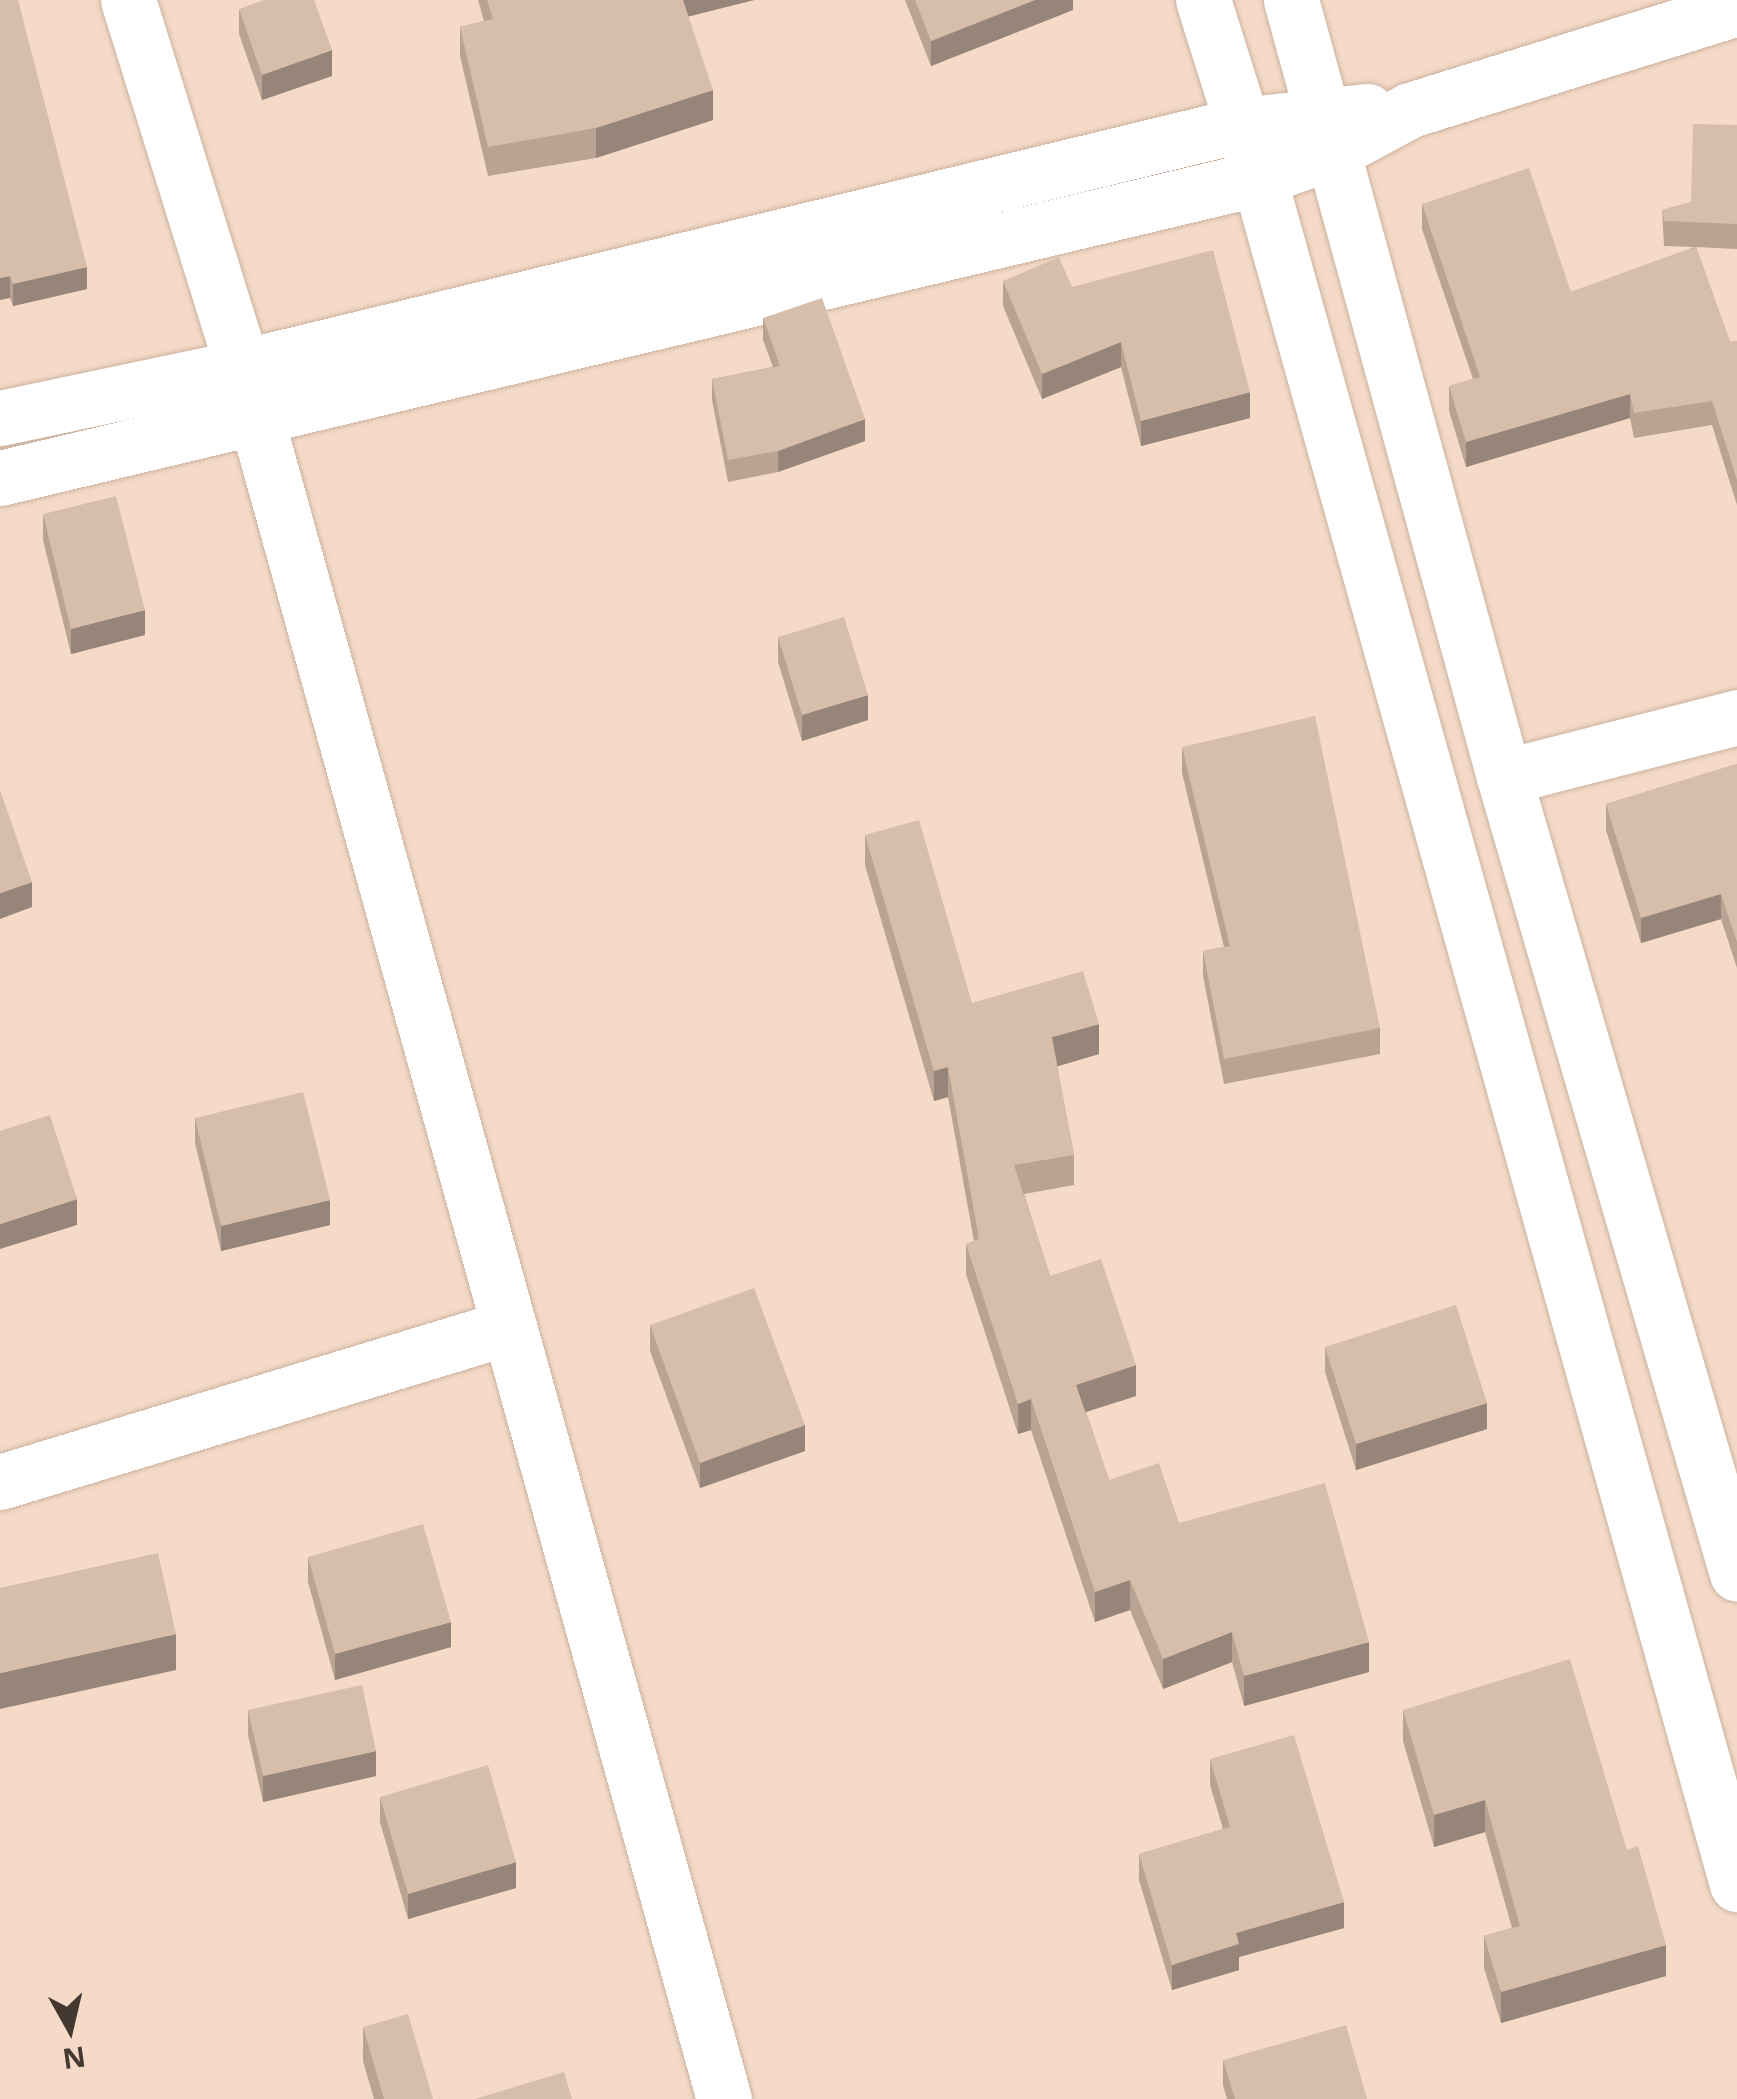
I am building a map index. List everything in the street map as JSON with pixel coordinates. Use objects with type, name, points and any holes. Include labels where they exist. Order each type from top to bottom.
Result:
[{"type":"street","points":[[128,0],[242,367],[506,1328],[724,2099]]},
{"type":"street","points":[[1203,0],[1260,178],[1737,1884]]},
{"type":"street","points":[[1290,0],[1504,776],[1737,1574]]},
{"type":"street","points":[[0,478],[254,421],[1260,178],[1329,132],[1737,8]]},
{"type":"street","points":[[0,418],[242,367],[1240,125],[1329,132]]},
{"type":"street","points":[[1504,776],[1737,717]]},
{"type":"street","points":[[0,1482],[506,1328]]},
{"type":"building","points":[[0,0],[18,0],[87,267],[13,284],[10,276],[0,278]]},
{"type":"building","points":[[264,0],[314,0],[332,50],[262,75],[239,9]]},
{"type":"building","points":[[487,0],[683,0],[713,90],[596,128],[488,147],[460,27],[493,19]]},
{"type":"building","points":[[915,0],[1035,0],[931,41]]},
{"type":"building","points":[[1693,124],[1737,125],[1737,224],[1664,221],[1662,210],[1691,202]]},
{"type":"building","points":[[1529,168],[1571,292],[1696,247],[1730,342],[1737,341],[1737,480],[1712,401],[1634,413],[1630,394],[1466,442],[1449,386],[1480,377],[1422,204]]},
{"type":"building","points":[[1213,250],[1250,392],[1141,421],[1121,342],[1042,374],[1003,281],[1059,257],[1072,287]]},
{"type":"building","points":[[822,298],[865,419],[778,451],[728,460],[712,379],[780,366],[763,318]]},
{"type":"building","points":[[116,496],[145,610],[71,629],[43,514]]},
{"type":"building","points":[[844,617],[868,695],[802,715],[778,637]]},
{"type":"building","points":[[1315,716],[1380,1028],[1224,1059],[1203,951],[1230,946],[1182,747]]},
{"type":"building","points":[[1737,764],[1737,942],[1721,894],[1641,918],[1606,804]]},
{"type":"building","points":[[0,790],[32,882],[0,893]]},
{"type":"building","points":[[919,820],[972,1003],[1083,971],[1099,1024],[1052,1037],[1074,1155],[1014,1165],[1050,1276],[1101,1259],[1136,1365],[1076,1385],[1109,1480],[1159,1463],[1179,1523],[1325,1483],[1369,1642],[1244,1676],[1232,1632],[1163,1659],[1130,1580],[1095,1592],[1031,1399],[1018,1404],[966,1244],[979,1239],[948,1067],[934,1071],[865,835]]},
{"type":"building","points":[[303,1092],[330,1200],[221,1226],[195,1118]]},
{"type":"building","points":[[50,1115],[77,1199],[0,1224],[0,1131]]},
{"type":"building","points":[[754,1288],[805,1425],[700,1463],[650,1325]]},
{"type":"building","points":[[1456,1305],[1487,1403],[1356,1444],[1325,1347]]},
{"type":"building","points":[[423,1524],[451,1622],[335,1654],[308,1557]]},
{"type":"building","points":[[158,1553],[176,1634],[0,1673],[0,1588]]},
{"type":"building","points":[[1570,1659],[1627,1850],[1638,1846],[1666,1945],[1501,1992],[1484,1936],[1520,1926],[1485,1800],[1434,1815],[1403,1710]]},
{"type":"building","points":[[362,1685],[376,1751],[263,1776],[248,1710]]},
{"type":"building","points":[[1294,1735],[1344,1902],[1236,1933],[1239,1944],[1172,1965],[1139,1854],[1230,1827],[1210,1759]]},
{"type":"building","points":[[488,1765],[516,1862],[408,1894],[380,1797]]},
{"type":"building","points":[[408,2014],[433,2099],[384,2099],[363,2027]]},
{"type":"building","points":[[1346,2025],[1367,2099],[1235,2099],[1223,2060]]},
{"type":"building","points":[[564,2072],[572,2099],[475,2099]]}]
